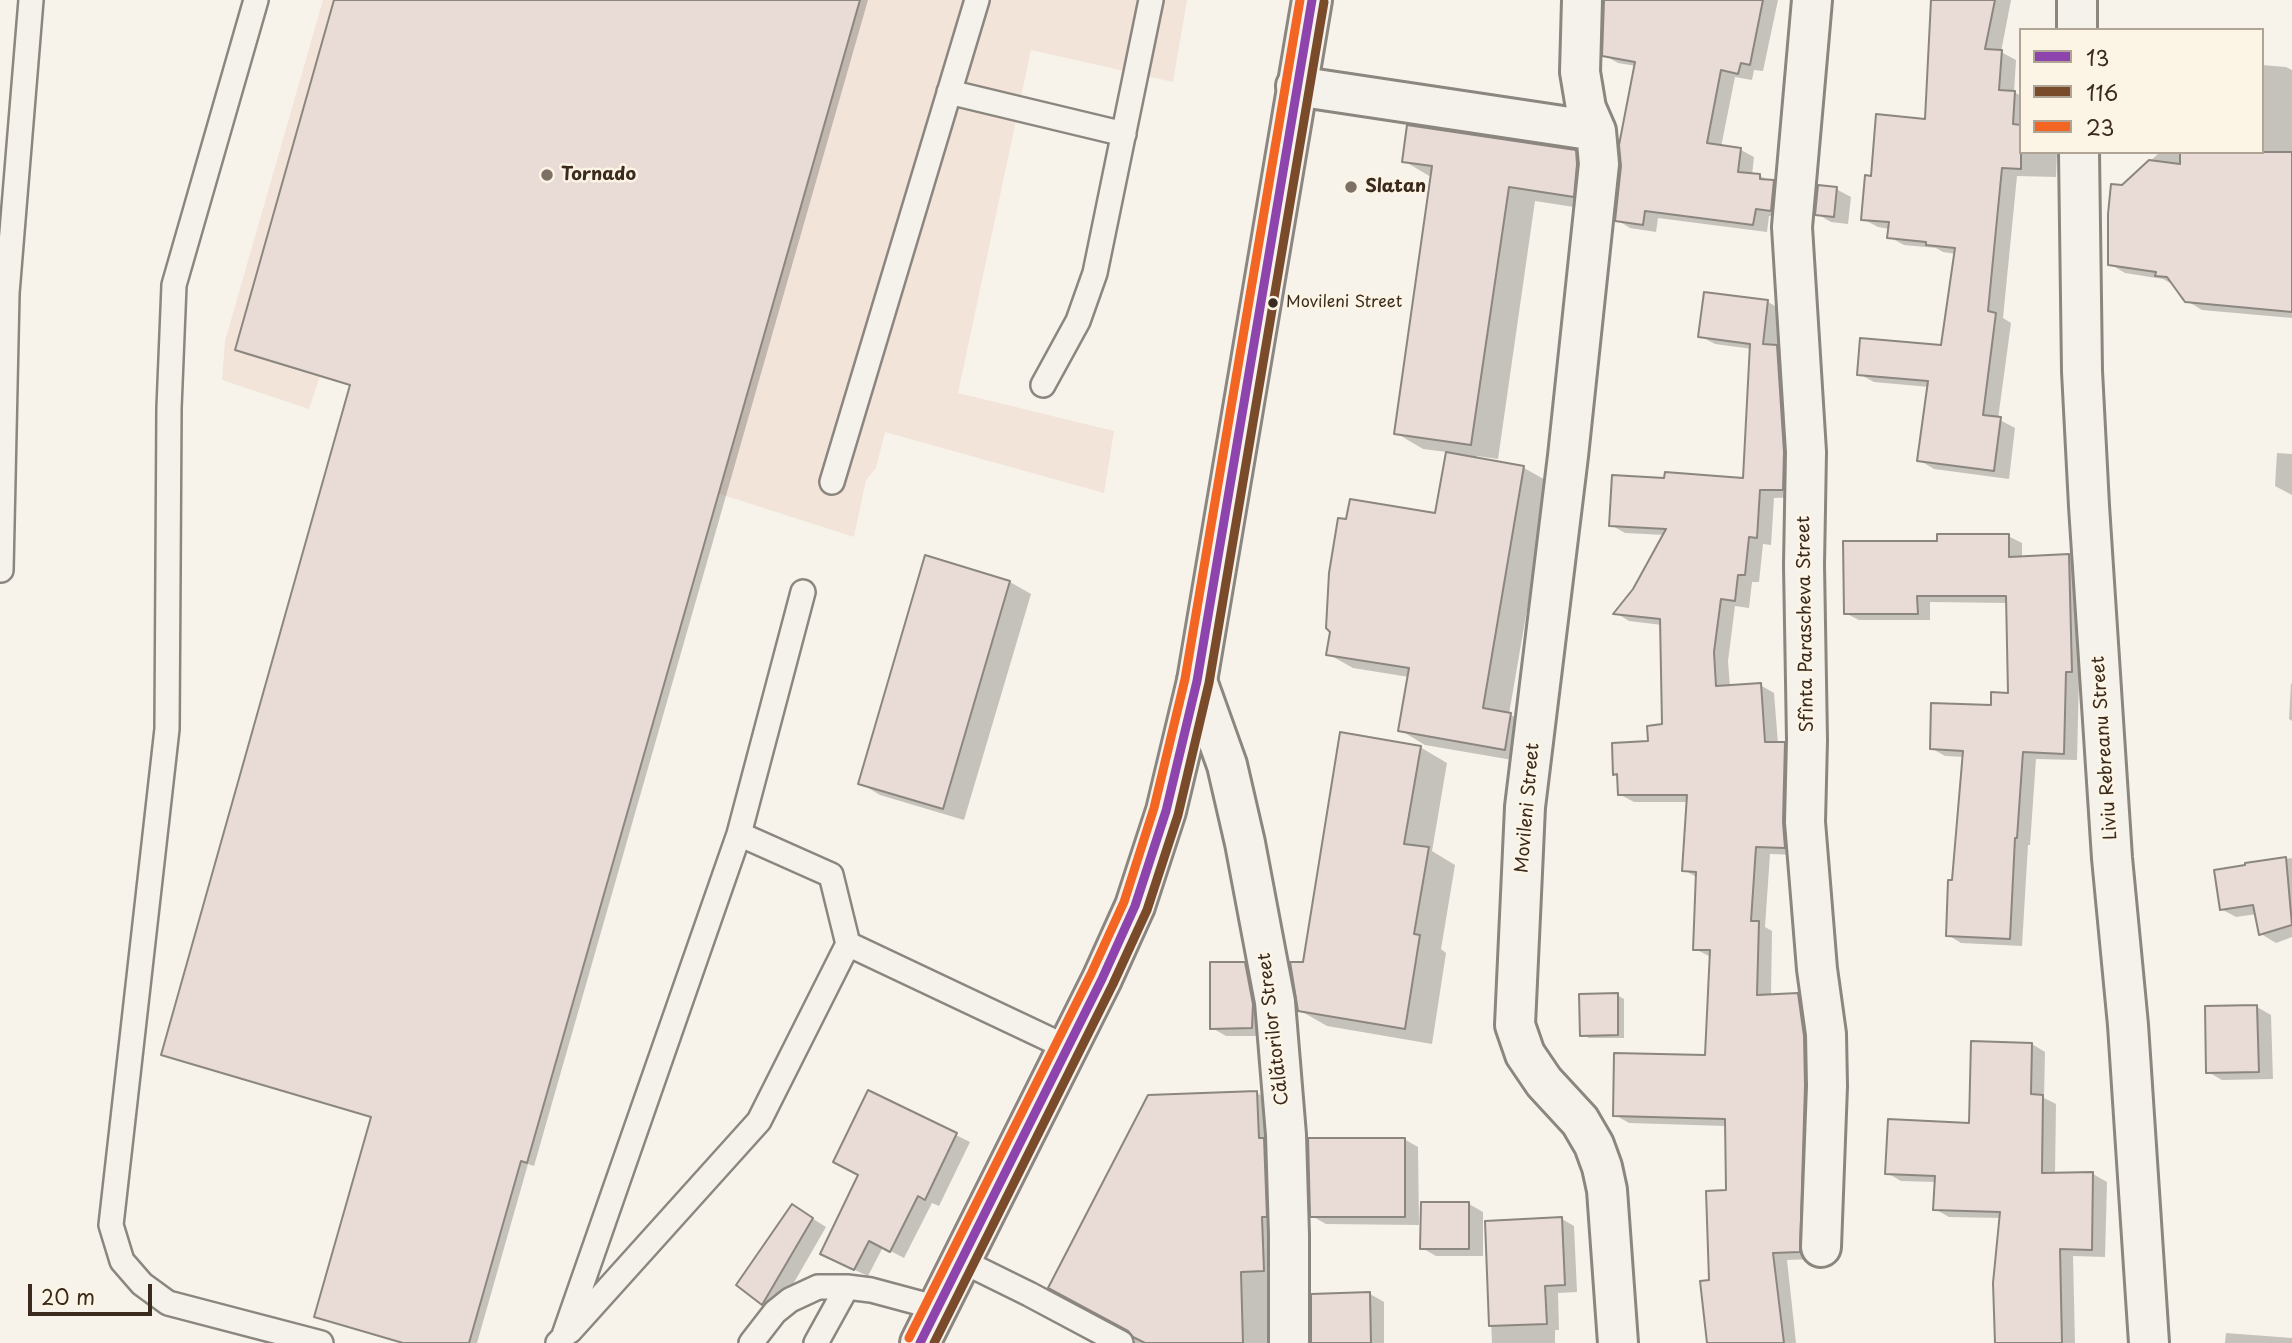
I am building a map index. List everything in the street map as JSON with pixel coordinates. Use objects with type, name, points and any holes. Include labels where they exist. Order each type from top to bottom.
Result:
[{"type":"street","points":[[920,1343],[1069,1048],[1135,906],[1167,811],[1197,681],[1312,0]]},
{"type":"street","name":"Movileni Street","points":[[1582,0],[1580,72],[1586,108],[1595,131],[1599,164],[1525,807],[1516,1025],[1525,1054],[1544,1082],[1580,1121],[1594,1145],[1602,1167],[1607,1190],[1618,1343]]},
{"type":"street","name":"Sfînta Parascheva Street","points":[[1812,0],[1792,227],[1806,452],[1805,822],[1817,969],[1826,1034],[1827,1086],[1821,1247]]},
{"type":"street","points":[[2077,0],[2077,28]]},
{"type":"street","points":[[1296,86],[1595,131]]},
{"type":"street","name":"Liviu Rebreanu Street","points":[[2079,154],[2082,371],[2089,506],[2112,858],[2128,1025],[2149,1343]]},
{"type":"street","name":"Călătorilor Street","points":[[1197,681],[1230,778],[1275,1002],[1286,1135],[1289,1343]]},
{"type":"lane","points":[[1,570],[7,293],[31,0]]},
{"type":"lane","points":[[256,0],[174,285],[169,408],[167,729],[111,1226],[122,1261],[142,1284],[168,1303],[321,1343]]},
{"type":"lane","points":[[832,482],[977,0]]},
{"type":"lane","points":[[1042,385],[1078,321],[1096,273],[1151,0]]},
{"type":"lane","points":[[949,92],[1124,134]]},
{"type":"lane","points":[[561,1341],[739,834],[803,592]]},
{"type":"lane","points":[[561,1341],[760,1121],[848,944],[831,875],[739,834]]},
{"type":"lane","points":[[848,944],[1069,1048]]},
{"type":"lane","points":[[962,1261],[1121,1343]]},
{"type":"lane","points":[[751,1343],[775,1312],[790,1300],[818,1287],[871,1290],[938,1308]]},
{"type":"lane","points":[[816,1343],[847,1287]]},
{"type":"shaded area","name":"Tornado","points":[[323,0],[1187,0],[1173,82],[1031,50],[958,393],[1114,431],[1104,493],[885,432],[876,468],[866,480],[854,537],[717,493],[320,376],[309,409],[222,380],[225,341]]},
{"type":"building","points":[[334,0],[860,0],[527,1163],[521,1161],[469,1343],[403,1343],[314,1317],[371,1117],[161,1055],[350,385],[235,350]]},
{"type":"building","points":[[1604,0],[1763,0],[1750,65],[1741,63],[1738,74],[1721,70],[1707,143],[1741,148],[1738,172],[1760,174],[1760,179],[1774,180],[1771,211],[1756,209],[1753,225],[1645,211],[1643,225],[1615,221],[1621,166],[1619,145],[1635,62],[1602,56]]},
{"type":"building","points":[[1931,0],[1995,0],[1985,49],[2002,50],[1999,90],[2015,91],[2013,124],[2019,125],[2021,169],[2002,168],[1988,311],[1996,313],[1983,415],[2001,417],[1994,471],[1917,461],[1928,381],[1857,375],[1860,338],[1941,345],[1955,248],[1887,238],[1889,222],[1861,220],[1865,175],[1871,176],[1876,114],[1925,119]]},
{"type":"building","points":[[1407,125],[1576,150],[1574,197],[1509,187],[1471,445],[1394,434],[1432,166],[1402,162]]},
{"type":"building","points":[[2292,152],[2292,312],[2185,302],[2167,277],[2155,276],[2156,272],[2108,265],[2111,184],[2122,185],[2149,160],[2180,164],[2180,154]]},
{"type":"building","points":[[1818,185],[1837,187],[1834,217],[1815,215]]},
{"type":"building","points":[[1704,292],[1768,300],[1763,344],[1777,345],[1784,452],[1783,490],[1760,490],[1757,538],[1749,537],[1745,575],[1738,575],[1735,601],[1721,599],[1714,652],[1716,686],[1761,683],[1765,742],[1785,742],[1785,848],[1756,847],[1751,921],[1759,921],[1757,995],[1798,993],[1804,1036],[1800,1252],[1773,1253],[1784,1343],[1707,1343],[1700,1281],[1709,1280],[1706,1191],[1726,1190],[1725,1119],[1613,1116],[1614,1053],[1705,1055],[1710,950],[1693,950],[1696,872],[1682,871],[1687,795],[1618,795],[1617,774],[1613,775],[1612,743],[1648,741],[1647,726],[1662,724],[1660,619],[1613,614],[1633,589],[1666,529],[1609,526],[1612,475],[1664,478],[1665,472],[1743,478],[1750,344],[1698,337]]},
{"type":"building","points":[[1446,452],[1524,466],[1483,708],[1511,713],[1505,750],[1398,731],[1409,668],[1326,655],[1330,632],[1326,628],[1329,573],[1338,518],[1346,519],[1350,499],[1435,513]]},
{"type":"building","points":[[1937,534],[2009,534],[2009,557],[2069,554],[2072,672],[2066,672],[2064,754],[2023,752],[2010,939],[1946,936],[1948,880],[1952,880],[1963,751],[1930,749],[1931,703],[1991,705],[1991,692],[2008,693],[2006,596],[1917,596],[1918,614],[1844,614],[1843,541],[1937,541]]},
{"type":"building","points":[[925,555],[1010,581],[943,809],[858,784]]},
{"type":"building","points":[[1340,732],[1421,746],[1404,844],[1429,847],[1414,934],[1420,935],[1405,1029],[1298,1011],[1290,962],[1303,962]]},
{"type":"building","points":[[2286,857],[2292,925],[2259,935],[2253,905],[2220,910],[2214,870]]},
{"type":"building","points":[[1210,962],[1245,962],[1253,1004],[1252,1028],[1210,1029]]},
{"type":"building","points":[[1618,993],[1618,1035],[1580,1036],[1579,994]]},
{"type":"building","points":[[2257,1005],[2259,1072],[2206,1073],[2205,1006]]},
{"type":"building","points":[[1971,1041],[2032,1043],[2031,1094],[2043,1095],[2042,1173],[2093,1172],[2092,1250],[2060,1249],[2062,1343],[1995,1343],[1993,1283],[2000,1212],[1933,1210],[1935,1176],[1885,1174],[1888,1119],[1969,1123]]},
{"type":"building","points":[[868,1090],[957,1133],[925,1200],[918,1196],[890,1252],[869,1241],[854,1270],[820,1254],[858,1175],[833,1162]]},
{"type":"building","points":[[1257,1091],[1259,1138],[1264,1138],[1267,1217],[1262,1217],[1264,1271],[1241,1272],[1243,1343],[1145,1343],[1048,1288],[1148,1095]]},
{"type":"building","points":[[1308,1138],[1405,1138],[1405,1217],[1310,1217]]},
{"type":"building","points":[[1421,1202],[1469,1202],[1469,1249],[1420,1249]]},
{"type":"building","points":[[792,1204],[813,1218],[762,1305],[736,1285]]},
{"type":"building","points":[[1562,1217],[1565,1285],[1545,1286],[1547,1324],[1489,1326],[1485,1221]]},
{"type":"building","points":[[1370,1292],[1371,1343],[1311,1343],[1311,1294]]},
{"type":"transit line","name":"23","points":[[909,1338],[1091,974],[1124,902],[1154,808],[1185,679],[1300,0]]},
{"type":"transit line","name":"13","points":[[920,1343],[1102,979],[1135,906],[1166,811],[1197,681],[1312,0]]},
{"type":"transit line","name":"116","points":[[934,1343],[1113,984],[1147,910],[1178,815],[1209,683],[1324,2]]},
{"type":"place","name":"Tornado","points":[[547,175]]},
{"type":"place","name":"Slatan","points":[[1351,187]]},
{"type":"place","name":"Movileni Street","points":[[1273,303]]}]
